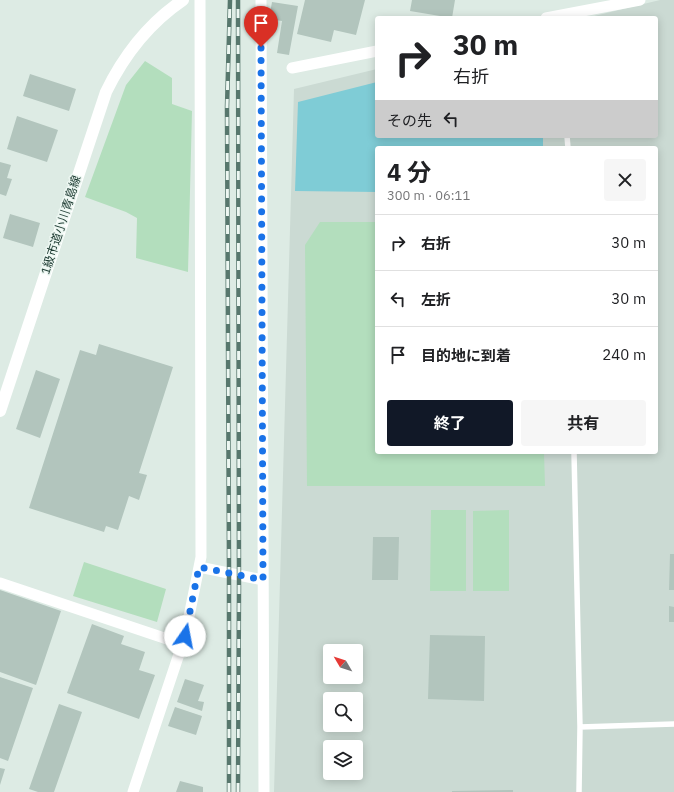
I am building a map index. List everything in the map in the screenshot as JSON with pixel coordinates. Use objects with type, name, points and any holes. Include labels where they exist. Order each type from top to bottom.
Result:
[{"type":"street","name":"1級市道小川青島線","points":[[0,411],[106,92],[121,64],[146,31],[183,0]]},
{"type":"street","points":[[133,792],[185,636],[201,557],[200,0]]},
{"type":"street","points":[[261,0],[264,792]]},
{"type":"street","points":[[565,16],[640,0]]},
{"type":"street","points":[[292,68],[375,52]]},
{"type":"street","points":[[199,567],[263,580]]},
{"type":"street","points":[[0,583],[182,644]]},
{"type":"lane","points":[[574,454],[580,727],[579,792]]},
{"type":"lane","points":[[580,727],[674,724]]},
{"type":"shaded area","points":[[660,0],[674,0],[674,792],[274,792],[294,89],[375,69],[375,138],[658,138],[658,16],[594,16]]},
{"type":"green space","points":[[145,61],[172,78],[172,104],[192,111],[188,272],[136,258],[137,218],[126,212],[85,197],[126,85]]},
{"type":"green space","points":[[320,222],[375,222],[375,454],[544,454],[545,486],[307,486],[305,245]]},
{"type":"green space","points":[[431,510],[466,510],[466,591],[430,591]]},
{"type":"green space","points":[[509,510],[509,591],[473,591],[473,511]]},
{"type":"green space","points":[[84,562],[166,589],[157,622],[73,596]]},
{"type":"water","points":[[375,83],[375,138],[543,138],[543,146],[375,146],[375,192],[295,191],[298,102]]},
{"type":"building","points":[[305,0],[365,0],[356,35],[334,30],[331,42],[297,34]]},
{"type":"building","points":[[412,0],[455,0],[452,16],[440,16],[410,11]]},
{"type":"building","points":[[272,2],[298,6],[289,55],[277,53],[282,21],[269,19]]},
{"type":"building","points":[[30,74],[76,89],[69,111],[23,96]]},
{"type":"building","points":[[17,116],[58,130],[47,162],[7,149]]},
{"type":"building","points":[[0,162],[11,165],[7,178],[12,179],[6,196],[0,194]]},
{"type":"building","points":[[10,214],[40,223],[33,247],[3,238]]},
{"type":"building","points":[[99,344],[173,367],[139,473],[147,475],[139,500],[129,496],[118,530],[106,526],[104,532],[29,508],[80,350],[96,355]]},
{"type":"building","points":[[36,370],[60,379],[40,438],[16,429]]},
{"type":"building","points":[[373,537],[399,537],[398,580],[372,580]]},
{"type":"building","points":[[670,554],[674,554],[674,590],[669,590]]},
{"type":"building","points":[[0,590],[61,611],[36,685],[0,672]]},
{"type":"building","points":[[669,606],[674,607],[674,622],[669,622]]},
{"type":"building","points":[[92,624],[124,636],[121,644],[145,652],[139,670],[155,675],[139,719],[67,693]]},
{"type":"building","points":[[430,635],[485,636],[484,701],[428,699]]},
{"type":"building","points":[[0,677],[33,688],[8,761],[0,758]]},
{"type":"building","points":[[185,679],[204,685],[198,701],[204,702],[202,711],[177,702]]},
{"type":"building","points":[[59,704],[82,712],[54,792],[38,792],[29,789]]},
{"type":"building","points":[[175,707],[202,716],[196,735],[168,726]]},
{"type":"building","points":[[0,768],[5,769],[0,785]]},
{"type":"building","points":[[180,781],[203,787],[203,792],[176,792]]},
{"type":"building","points":[[513,790],[513,792],[452,792],[452,791]]},
{"type":"railway","points":[[229,792],[227,107],[230,0]]},
{"type":"railway","points":[[238,0],[238,792]]},
{"type":"route","points":[[185,636],[199,567],[263,580],[261,47]]}]
